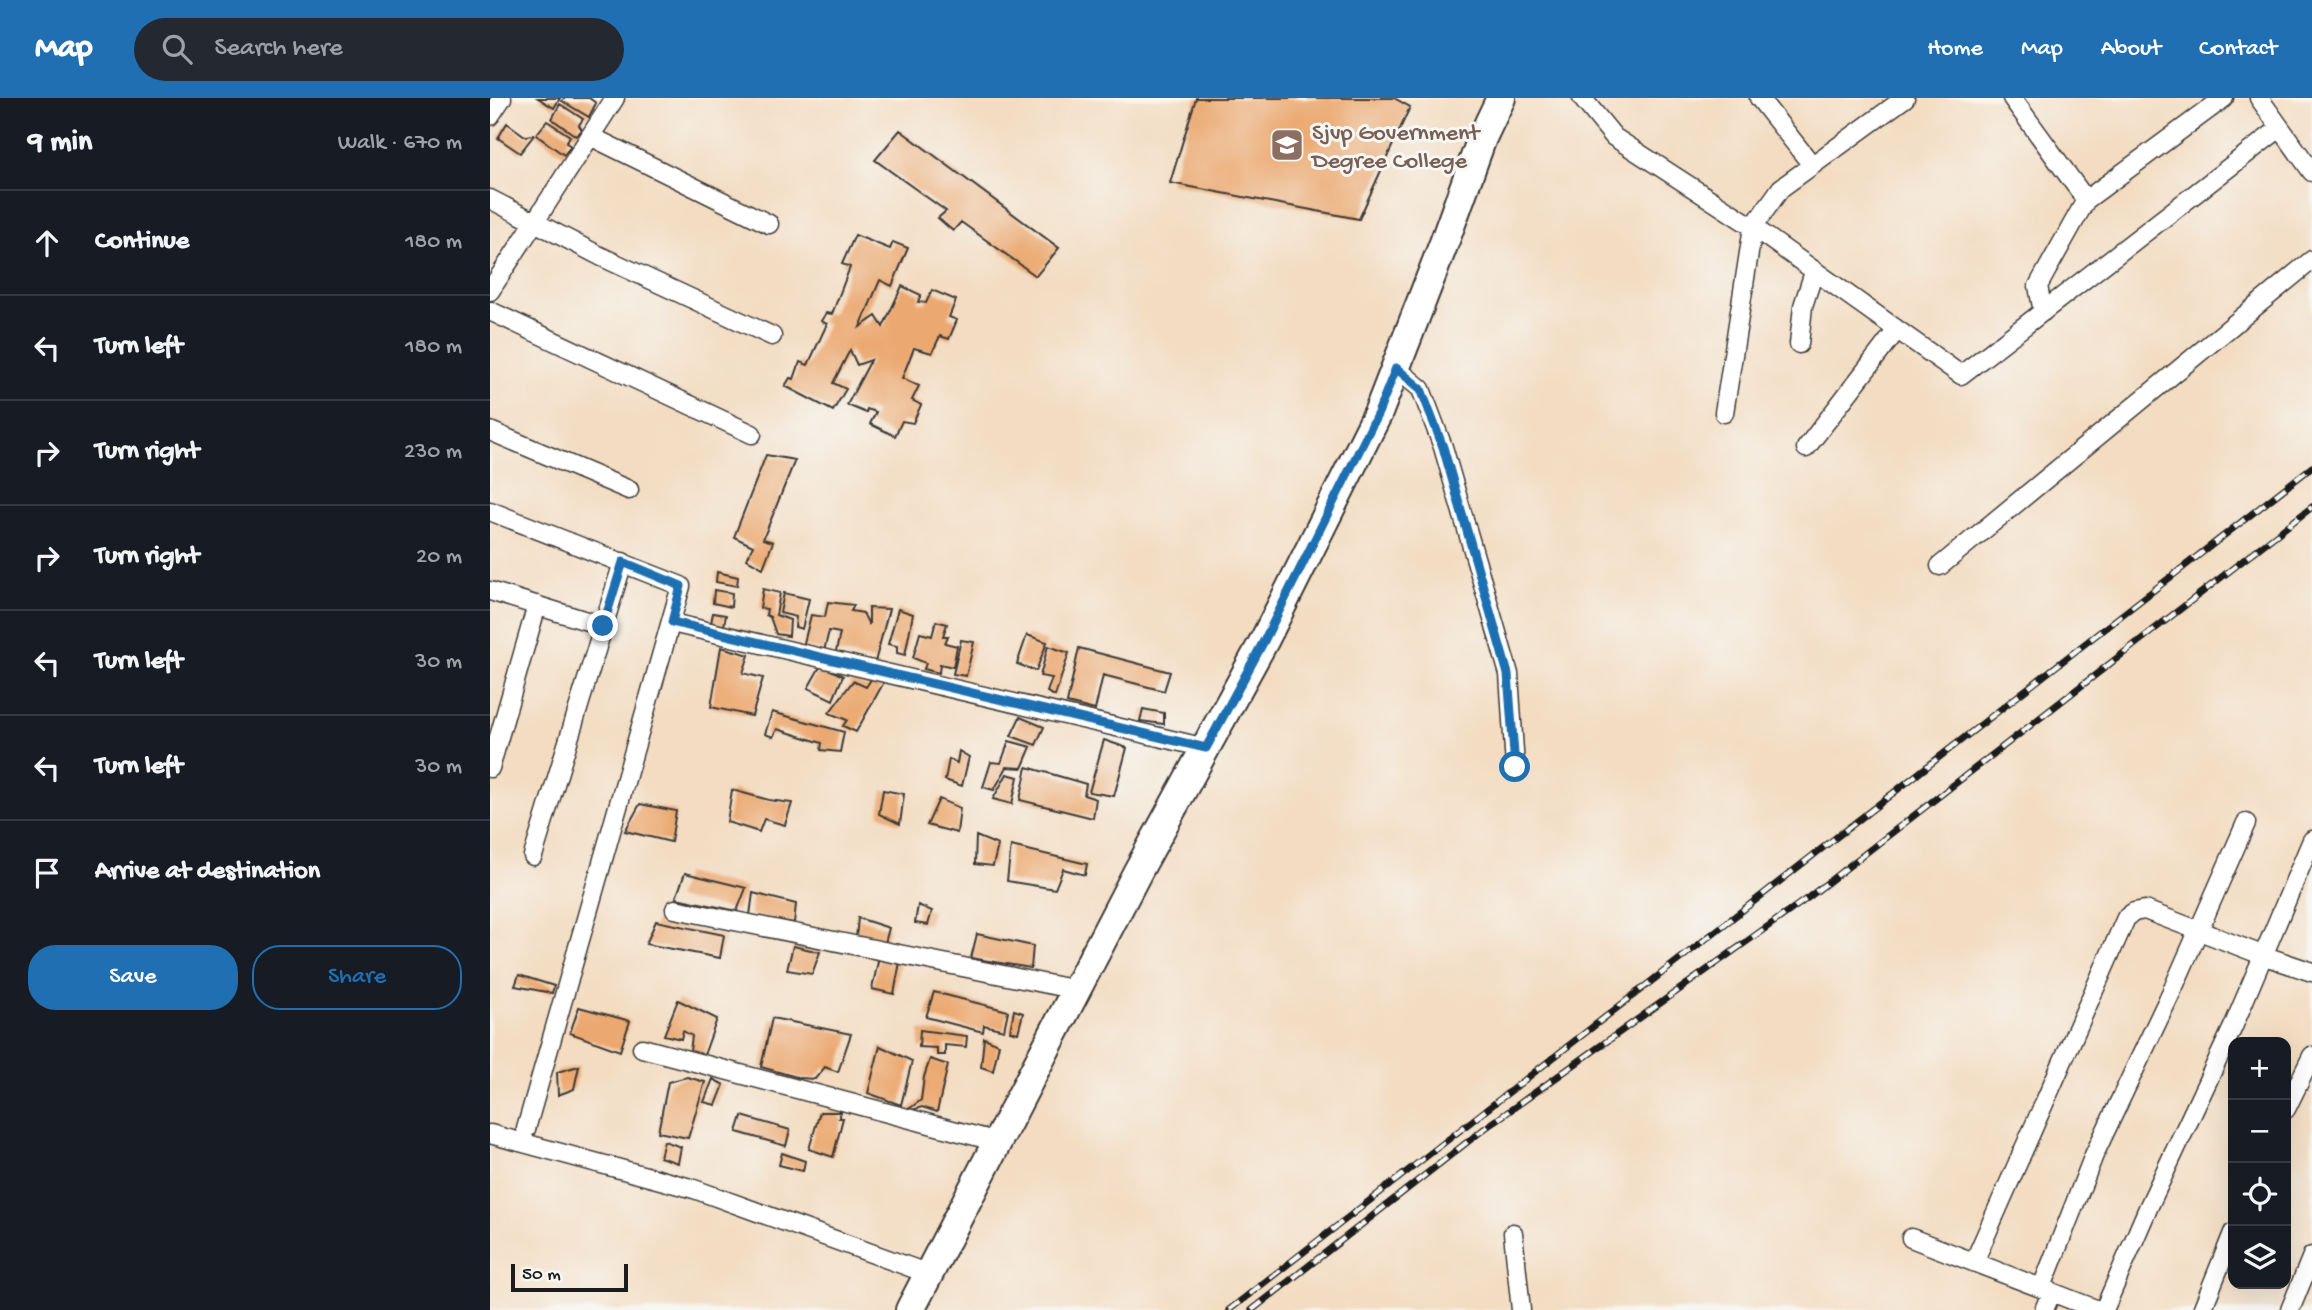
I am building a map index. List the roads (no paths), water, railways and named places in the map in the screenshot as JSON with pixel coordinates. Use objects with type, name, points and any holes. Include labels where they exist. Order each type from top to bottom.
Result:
[{"type":"main road","points":[[911,1310],[1138,871],[1283,604],[1378,413],[1482,138],[1501,98]]},
{"type":"street","points":[[490,116],[502,98]]},
{"type":"street","points":[[490,291],[615,98]]},
{"type":"street","points":[[1582,98],[1614,137],[1752,227],[1961,375],[2280,128]]},
{"type":"street","points":[[1759,98],[1812,165]]},
{"type":"street","points":[[1724,413],[1752,227],[1781,188],[1886,104],[1905,98]]},
{"type":"street","points":[[2012,98],[2086,200]]},
{"type":"street","points":[[2043,312],[2038,286],[2086,200],[2224,98]]},
{"type":"street","points":[[2259,98],[2312,172]]},
{"type":"street","points":[[590,136],[769,224]]},
{"type":"street","points":[[490,198],[534,223],[772,336]]},
{"type":"street","points":[[1940,566],[2312,260]]},
{"type":"street","points":[[1799,344],[1803,306],[1814,272]]},
{"type":"street","points":[[490,311],[752,434]]},
{"type":"street","points":[[1806,448],[1896,331]]},
{"type":"street","points":[[1396,368],[1421,389],[1443,447],[1508,674],[1515,767]]},
{"type":"street","points":[[490,431],[628,490]]},
{"type":"street","points":[[490,511],[681,586],[526,1129]]},
{"type":"street","points":[[533,856],[623,562]]},
{"type":"street","points":[[490,591],[603,626]]},
{"type":"street","points":[[490,768],[537,606]]},
{"type":"street","points":[[672,622],[1206,748]]},
{"type":"street","points":[[2046,1297],[2094,1155],[2171,993],[2246,823]]},
{"type":"street","points":[[2104,1310],[2148,1208],[2233,1027],[2312,840]]},
{"type":"street","points":[[675,909],[1077,990]]},
{"type":"street","points":[[1974,1262],[2126,918],[2134,912],[2145,910],[2262,955],[2312,971]]},
{"type":"street","points":[[642,1048],[998,1142]]},
{"type":"street","points":[[2290,1100],[2312,1056]]},
{"type":"street","points":[[490,1134],[694,1189],[929,1274]]},
{"type":"street","points":[[1513,1233],[1521,1310]]},
{"type":"street","points":[[1911,1238],[1974,1262],[2046,1297],[2098,1310]]},
{"type":"street","points":[[2202,1310],[2228,1245]]},
{"type":"street","points":[[2290,1310],[2312,1256]]},
{"type":"railway","points":[[1229,1310],[2312,467]]},
{"type":"railway","points":[[1252,1310],[1484,1129],[1809,897],[2312,507]]},
{"type":"place","name":"Sjvp Government Degree College","points":[[1287,145]]}]
